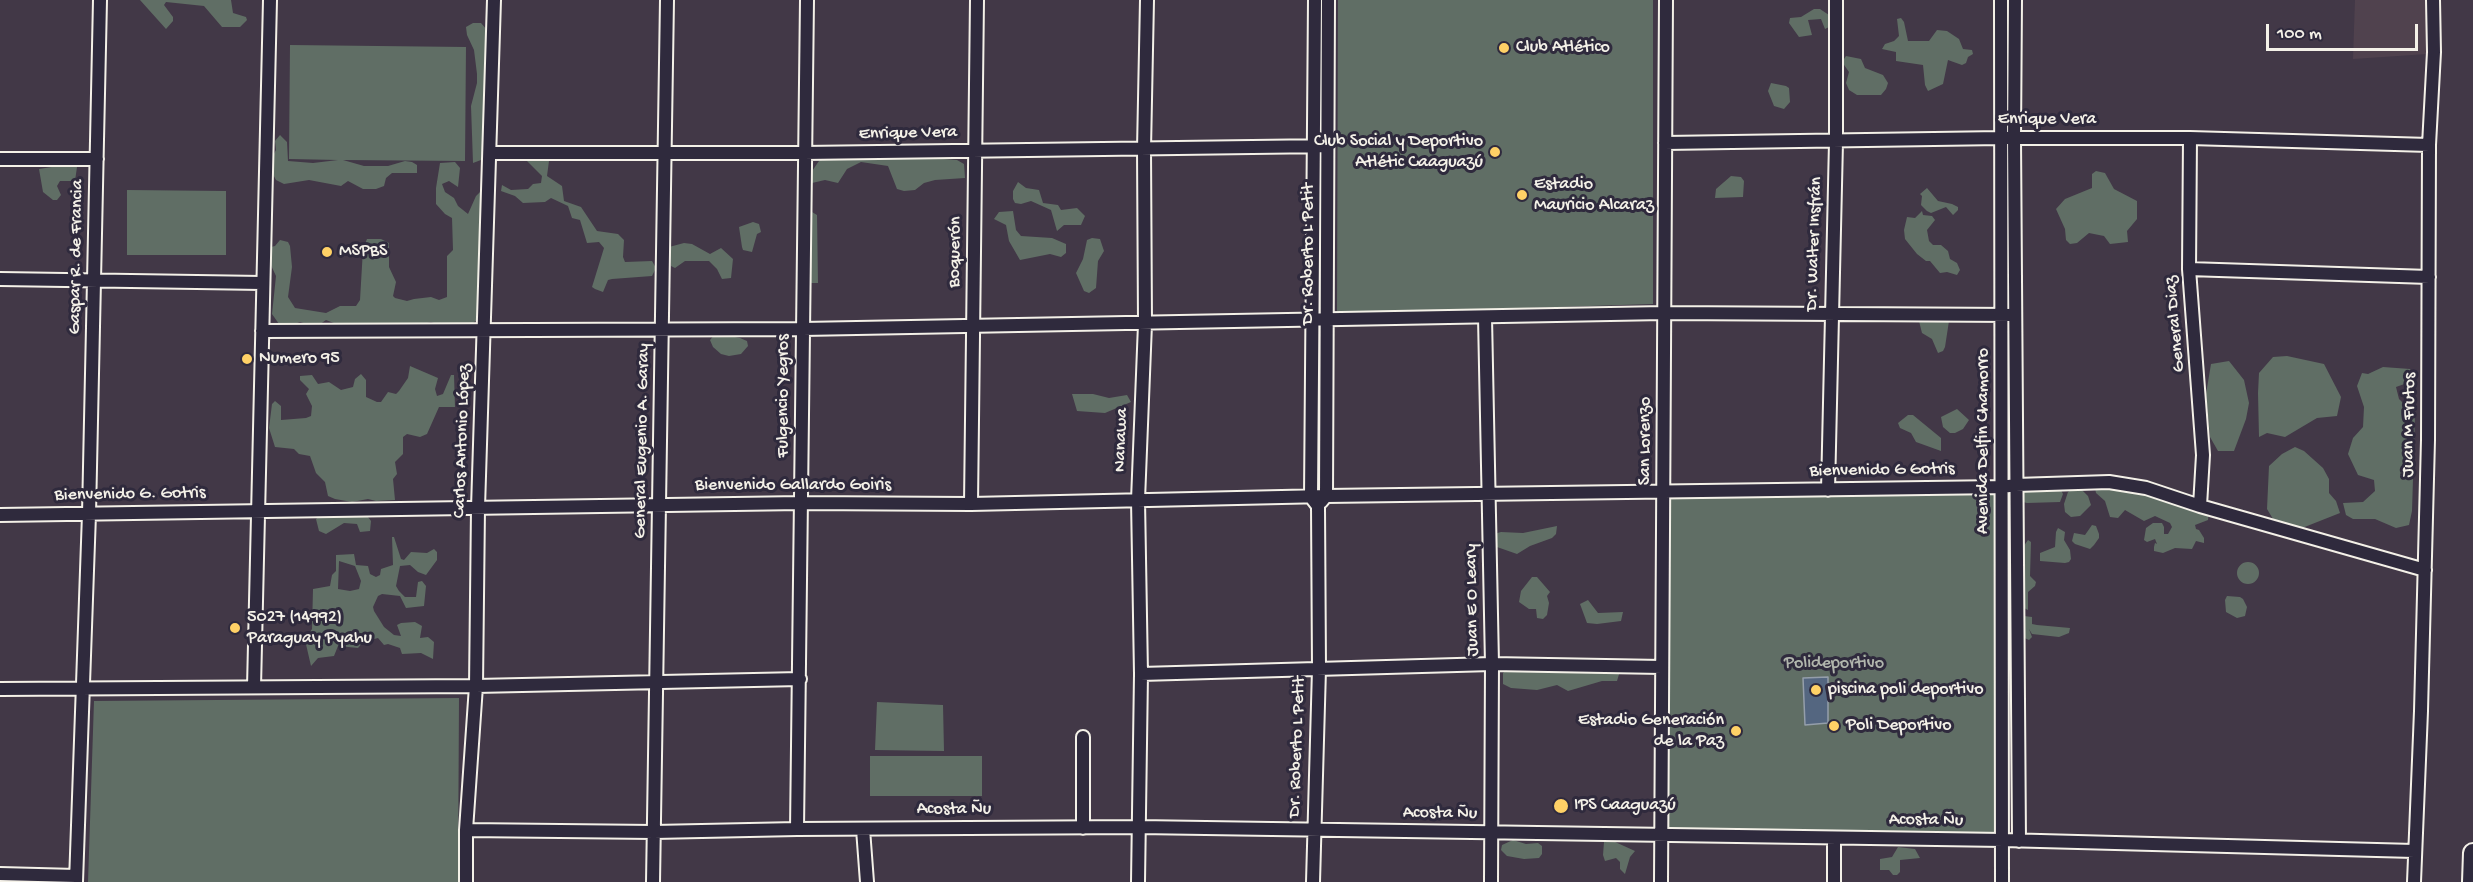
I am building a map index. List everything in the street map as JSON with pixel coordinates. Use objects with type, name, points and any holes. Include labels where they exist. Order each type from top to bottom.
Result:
[{"type":"highway","points":[[2472,882],[2473,853]]},
{"type":"street","name":"Gaspar R. de Francia","points":[[76,879],[89,514],[100,0]]},
{"type":"street","points":[[254,687],[260,512],[262,283],[270,0]]},
{"type":"street","name":"Carlos Antonio López","points":[[466,882],[466,830],[476,686],[478,508],[494,0]]},
{"type":"street","name":"General Eugenio A. Garay","points":[[653,882],[667,0]]},
{"type":"street","name":"Fulgencio Yegros","points":[[797,829],[807,0]]},
{"type":"street","name":"Boquerón","points":[[971,504],[977,0]]},
{"type":"street","name":"Nanawa","points":[[1138,882],[1141,674],[1138,500],[1144,324],[1147,0]]},
{"type":"street","name":"Dr. Roberto L Petit","points":[[1313,882],[1319,669],[1318,499],[1313,320],[1315,0]]},
{"type":"street","name":"Dr. Roberto L Petit","points":[[1318,499],[1327,321],[1328,0]]},
{"type":"street","name":"San Lorenzo","points":[[1661,882],[1666,0]]},
{"type":"street","name":"Dr. Walter Insfrán","points":[[1828,490],[1836,142],[1836,0]]},
{"type":"street","name":"Avenida Delfin Chamorro","points":[[2001,0],[2015,315],[2019,841]]},
{"type":"street","name":"Avenida Delfin Chamorro","points":[[2002,882],[2002,315],[2008,138],[2016,0]]},
{"type":"street","name":"Juan M Frutos","points":[[2414,882],[2425,570],[2429,145],[2433,0]]},
{"type":"street","points":[[2433,20],[2443,0]]},
{"type":"street","name":"Enrique Vera","points":[[1665,143],[2190,138],[2429,145]]},
{"type":"street","name":"General Diaz","points":[[2190,138],[2189,269],[2203,455],[2200,506]]},
{"type":"street","name":"Enrique Vera","points":[[490,153],[804,153],[1327,146]]},
{"type":"street","points":[[0,159],[97,159]]},
{"type":"street","points":[[2189,269],[2429,277]]},
{"type":"street","points":[[0,279],[262,283]]},
{"type":"street","points":[[262,331],[663,331],[1327,321],[1664,313],[2015,315]]},
{"type":"street","name":"Juan E O Leary","points":[[1485,317],[1492,664],[1491,882]]},
{"type":"street","name":"Bienvenido G Gotris","points":[[1318,499],[1489,494],[2002,487],[2016,484],[2109,482],[2146,488],[2200,506],[2425,570]]},
{"type":"street","name":"Bienvenido Gallardo Goiris","points":[[260,512],[801,503],[971,504],[1318,499]]},
{"type":"street","name":"Bienvenido G. Gotris","points":[[0,515],[260,512]]},
{"type":"street","points":[[1141,674],[1492,664],[1662,667]]},
{"type":"street","points":[[0,688],[476,686],[800,679]]},
{"type":"street","points":[[1083,737],[1083,828]]},
{"type":"street","name":"Acosta Ñu","points":[[466,830],[654,832],[797,829],[1139,828],[2003,840],[2414,851]]},
{"type":"street","points":[[863,829],[867,882]]},
{"type":"street","points":[[1834,838],[1834,882]]},
{"type":"street","points":[[0,874],[76,879]]},
{"type":"shaded area","points":[[2355,0],[2427,0],[2427,54],[2353,59]]},
{"type":"green space","points":[[140,0],[231,0],[233,13],[246,17],[247,20],[240,27],[222,27],[204,6],[166,2],[164,5],[173,17],[173,21],[166,29]]},
{"type":"green space","name":"Club Social y Deportivo Atlétic Caaguazú","points":[[1338,0],[1653,0],[1653,304],[1337,314]]},
{"type":"green space","points":[[1814,9],[1820,9],[1829,15],[1829,27],[1825,29],[1821,19],[1808,20],[1812,35],[1799,37],[1789,23],[1790,18],[1801,17]]},
{"type":"green space","points":[[1901,18],[1908,41],[1929,41],[1937,30],[1947,31],[1959,39],[1963,49],[1972,50],[1973,54],[1962,65],[1948,60],[1943,84],[1928,91],[1925,85],[1923,65],[1896,61],[1896,52],[1882,49],[1885,44],[1894,41],[1899,36],[1897,19]]},
{"type":"green space","points":[[473,23],[481,23],[487,30],[487,116],[481,160],[473,163],[471,106],[477,74],[474,50],[466,27]]},
{"type":"green space","points":[[290,45],[466,47],[465,161],[343,160],[364,166],[388,166],[405,161],[417,165],[417,173],[392,173],[386,178],[384,186],[376,189],[363,189],[348,181],[341,186],[309,180],[284,184],[276,180],[268,165],[276,150],[275,141],[280,135],[287,142],[288,161],[313,163],[338,160],[289,159]]},
{"type":"green space","points":[[1846,56],[1861,59],[1865,68],[1883,75],[1888,83],[1881,95],[1857,95],[1849,90],[1846,83],[1849,72],[1842,62]]},
{"type":"green space","points":[[1771,83],[1789,88],[1790,102],[1784,109],[1774,106],[1768,91]]},
{"type":"green space","points":[[854,154],[957,160],[964,164],[965,178],[935,180],[924,183],[915,190],[904,191],[897,189],[888,166],[861,162],[847,169],[838,183],[825,180],[812,183],[806,180],[821,158],[837,159]]},
{"type":"green space","points":[[540,155],[549,161],[547,176],[562,186],[564,201],[581,207],[597,231],[618,234],[624,240],[625,262],[652,261],[656,268],[652,276],[612,279],[608,280],[603,292],[595,289],[592,287],[604,248],[599,242],[587,243],[580,220],[572,218],[568,206],[551,198],[545,202],[523,203],[515,196],[501,191],[502,185],[511,190],[528,189],[533,184],[541,183],[542,176],[525,159]]},
{"type":"green space","points":[[455,162],[460,168],[458,187],[449,181],[442,184],[445,192],[454,198],[458,206],[468,214],[476,196],[482,190],[482,254],[479,263],[481,284],[477,320],[470,325],[462,323],[439,325],[431,322],[415,326],[399,324],[382,327],[374,324],[349,329],[326,320],[316,327],[300,322],[292,325],[279,324],[272,314],[276,276],[269,261],[267,248],[275,246],[280,240],[288,242],[290,246],[292,267],[288,297],[295,308],[326,313],[340,306],[356,306],[360,300],[363,249],[367,239],[381,239],[389,243],[389,267],[396,282],[393,296],[395,298],[407,301],[431,297],[439,300],[447,297],[447,256],[453,250],[452,218],[436,204],[436,188],[440,163]]},
{"type":"green space","points":[[64,165],[77,167],[75,181],[60,181],[57,186],[61,195],[57,200],[53,200],[43,192],[39,169]]},
{"type":"green space","points":[[2096,171],[2105,173],[2114,189],[2137,201],[2137,219],[2127,231],[2128,242],[2110,244],[2104,236],[2089,233],[2077,243],[2070,244],[2066,240],[2065,229],[2056,209],[2065,199],[2092,188],[2092,174]]},
{"type":"green space","points":[[1731,176],[1741,177],[1744,181],[1743,197],[1715,198],[1716,189]]},
{"type":"green space","points":[[1018,182],[1026,188],[1039,190],[1043,203],[1058,205],[1061,210],[1077,208],[1085,216],[1081,225],[1064,225],[1057,231],[1051,210],[1031,201],[1015,203],[1013,191]]},
{"type":"green space","points":[[1927,188],[1938,201],[1952,204],[1958,207],[1958,210],[1953,215],[1946,207],[1931,213],[1927,211],[1921,205],[1922,196],[1920,194]]},
{"type":"green space","points":[[127,190],[226,191],[226,255],[127,255]]},
{"type":"green space","points":[[1013,211],[1016,230],[1021,236],[1052,238],[1066,244],[1066,253],[1061,257],[1050,254],[1020,260],[1009,241],[1006,225],[994,219],[999,212]]},
{"type":"green space","points":[[1922,211],[1923,215],[1932,216],[1935,220],[1927,230],[1929,241],[1933,245],[1941,245],[1948,251],[1950,259],[1957,263],[1960,270],[1957,275],[1947,272],[1940,273],[1930,261],[1926,261],[1917,254],[1905,239],[1904,230],[1907,217],[1915,218]]},
{"type":"green space","points":[[812,212],[817,215],[818,283],[810,283],[807,216]]},
{"type":"green space","points":[[753,222],[759,224],[761,232],[757,234],[752,252],[743,250],[739,227]]},
{"type":"green space","points":[[1100,239],[1104,251],[1098,261],[1096,288],[1089,293],[1084,291],[1076,273],[1083,259],[1087,240]]},
{"type":"green space","points":[[684,243],[692,244],[710,254],[721,248],[733,259],[731,278],[722,279],[717,269],[709,261],[685,261],[675,268],[671,266],[669,247]]},
{"type":"green space","points":[[1946,318],[1949,321],[1945,347],[1938,353],[1932,339],[1922,333],[1919,321]]},
{"type":"green space","points":[[716,333],[740,338],[747,341],[748,346],[741,354],[729,356],[721,354],[713,347],[710,340]]},
{"type":"green space","points":[[2287,356],[2324,364],[2341,397],[2337,416],[2317,418],[2285,437],[2267,433],[2259,437],[2259,373],[2273,357]]},
{"type":"green space","points":[[2229,361],[2244,380],[2249,403],[2246,419],[2234,451],[2218,451],[2210,437],[2206,394],[2211,364]]},
{"type":"green space","points":[[410,366],[438,378],[435,389],[437,396],[443,394],[451,375],[454,375],[455,407],[439,407],[427,434],[420,437],[407,434],[403,437],[403,454],[395,462],[397,474],[393,479],[395,500],[368,499],[352,502],[328,496],[325,482],[316,473],[310,456],[299,454],[294,449],[275,447],[269,428],[272,404],[275,401],[281,406],[281,420],[311,416],[312,406],[306,394],[309,389],[300,380],[300,376],[312,375],[318,384],[329,382],[341,390],[353,387],[355,379],[361,374],[366,380],[366,397],[381,402],[388,392],[396,394],[399,391],[408,378]]},
{"type":"green space","points":[[2383,367],[2410,369],[2414,375],[2410,382],[2396,387],[2399,399],[2415,415],[2412,511],[2409,525],[2396,528],[2375,519],[2353,519],[2346,515],[2343,503],[2363,502],[2375,491],[2374,480],[2358,475],[2348,454],[2353,438],[2363,427],[2364,407],[2357,386],[2362,373],[2368,374]]},
{"type":"green space","points":[[1072,394],[1093,394],[1109,398],[1127,395],[1131,402],[1105,413],[1077,411]]},
{"type":"green space","points":[[1957,409],[1969,420],[1963,429],[1950,433],[1943,427],[1941,417]]},
{"type":"green space","points":[[1908,415],[1913,415],[1941,438],[1941,451],[1916,442],[1911,433],[1900,428],[1898,423]]},
{"type":"green space","points":[[2295,447],[2304,451],[2323,468],[2329,479],[2329,493],[2336,501],[2340,513],[2297,530],[2273,519],[2267,509],[2269,466],[2282,454]]},
{"type":"green space","points":[[2021,486],[2059,486],[2063,494],[2060,502],[2027,503],[2019,501]]},
{"type":"green space","points":[[2119,486],[2209,511],[2208,520],[2195,525],[2204,538],[2204,543],[2196,541],[2192,549],[2175,548],[2163,553],[2154,551],[2155,543],[2157,544],[2155,539],[2147,542],[2144,540],[2146,528],[2153,523],[2162,523],[2164,534],[2168,534],[2172,527],[2170,523],[2155,516],[2144,521],[2125,510],[2118,518],[2110,517],[2105,501],[2096,493],[2095,488]]},
{"type":"green space","name":"Poli Deportivo","points":[[2002,487],[2006,568],[2014,572],[2013,601],[2010,605],[2005,599],[2003,840],[1667,831],[1665,499]]},
{"type":"green space","points":[[2079,487],[2088,496],[2091,505],[2080,516],[2071,517],[2065,512],[2064,504],[2068,492]]},
{"type":"green space","points":[[344,514],[368,517],[371,521],[370,531],[360,532],[357,524],[344,523],[326,534],[319,531],[316,519],[320,516]]},
{"type":"green space","points":[[2092,525],[2096,526],[2099,538],[2090,549],[2072,541],[2074,533],[2085,535]]},
{"type":"green space","points":[[1557,526],[1556,534],[1552,538],[1530,546],[1517,554],[1497,547],[1493,541],[1494,534],[1501,532],[1523,533]]},
{"type":"green space","points":[[2058,528],[2065,532],[2064,540],[2070,550],[2071,559],[2065,563],[2040,561],[2040,553],[2055,547]]},
{"type":"green space","points":[[392,537],[394,537],[401,559],[404,560],[411,552],[427,553],[434,549],[437,552],[437,560],[426,575],[410,565],[400,566],[396,586],[399,591],[405,597],[416,597],[418,582],[422,581],[426,586],[424,606],[406,608],[400,596],[382,594],[378,596],[373,607],[384,627],[394,635],[401,636],[397,625],[401,623],[415,622],[422,626],[420,638],[428,637],[434,642],[433,659],[421,653],[402,654],[400,648],[384,645],[378,638],[363,642],[358,648],[338,646],[334,656],[318,658],[311,666],[305,640],[312,629],[313,589],[330,586],[332,575],[336,571],[336,555],[354,554],[356,565],[368,566],[370,574],[376,577],[380,575],[381,569],[393,565]],"holes":[[[339,561],[355,566],[361,581],[359,589],[350,591],[338,589]]]},
{"type":"green space","points":[[2028,540],[2031,542],[2030,576],[2036,582],[2028,592],[2028,610],[2024,608],[2018,593],[2023,547]]},
{"type":"green space","points":[[2248,562],[2256,565],[2259,573],[2256,581],[2248,584],[2240,581],[2237,573],[2240,565]]},
{"type":"green space","points":[[1532,577],[1537,577],[1550,592],[1547,596],[1549,603],[1547,615],[1543,619],[1537,618],[1536,609],[1529,609],[1519,602],[1521,591]]},
{"type":"green space","points":[[2227,596],[2243,599],[2247,607],[2245,616],[2237,618],[2226,612]]},
{"type":"green space","points":[[1588,600],[1598,613],[1623,612],[1621,621],[1587,623],[1580,604]]},
{"type":"green space","points":[[2032,617],[2032,624],[2070,628],[2069,633],[2059,637],[2032,634],[2029,629],[2032,637],[2029,640],[2022,637],[2020,618]]},
{"type":"green space","points":[[1511,666],[1620,671],[1617,681],[1602,681],[1568,691],[1557,685],[1537,690],[1511,688],[1503,684],[1503,673]]},
{"type":"green space","points":[[459,698],[458,882],[88,882],[94,701]]},
{"type":"green space","points":[[877,702],[943,705],[944,751],[875,750]]},
{"type":"green space","points":[[870,756],[982,756],[982,796],[870,796]]},
{"type":"green space","points":[[1513,840],[1526,844],[1538,843],[1542,846],[1542,854],[1539,858],[1524,859],[1507,856],[1501,850],[1502,845]]},
{"type":"green space","points":[[1613,841],[1635,851],[1630,857],[1625,874],[1620,869],[1620,862],[1616,858],[1605,861],[1604,842]]},
{"type":"green space","points":[[1898,847],[1915,849],[1920,858],[1900,860],[1900,872],[1897,875],[1893,875],[1889,870],[1880,870],[1880,859],[1892,857]]},
{"type":"water","name":"piscina poli deportivo","points":[[1828,677],[1828,723],[1805,725],[1803,678]]},
{"type":"place","name":"Club Atlético","points":[[1504,48]]},
{"type":"place","name":"Club Social y Deportivo Atlétic Caaguazú","points":[[1495,152]]},
{"type":"place","name":"Estadio Mauricio Alcaraz","points":[[1522,195]]},
{"type":"place","name":"MSPBS","points":[[327,252]]},
{"type":"place","name":"Numero 95","points":[[247,359]]},
{"type":"place","name":"5027 (14992) Paraguay Pyahu","points":[[235,628]]},
{"type":"place","name":"piscina poli deportivo","points":[[1816,690]]},
{"type":"place","name":"Poli Deportivo","points":[[1834,726]]},
{"type":"place","name":"Estadio Generación de la Paz","points":[[1736,731]]},
{"type":"place","name":"IPS Caaguazú","points":[[1561,806]]},
{"type":"park label","name":"Polideportivo","points":[[1834,664]]}]
